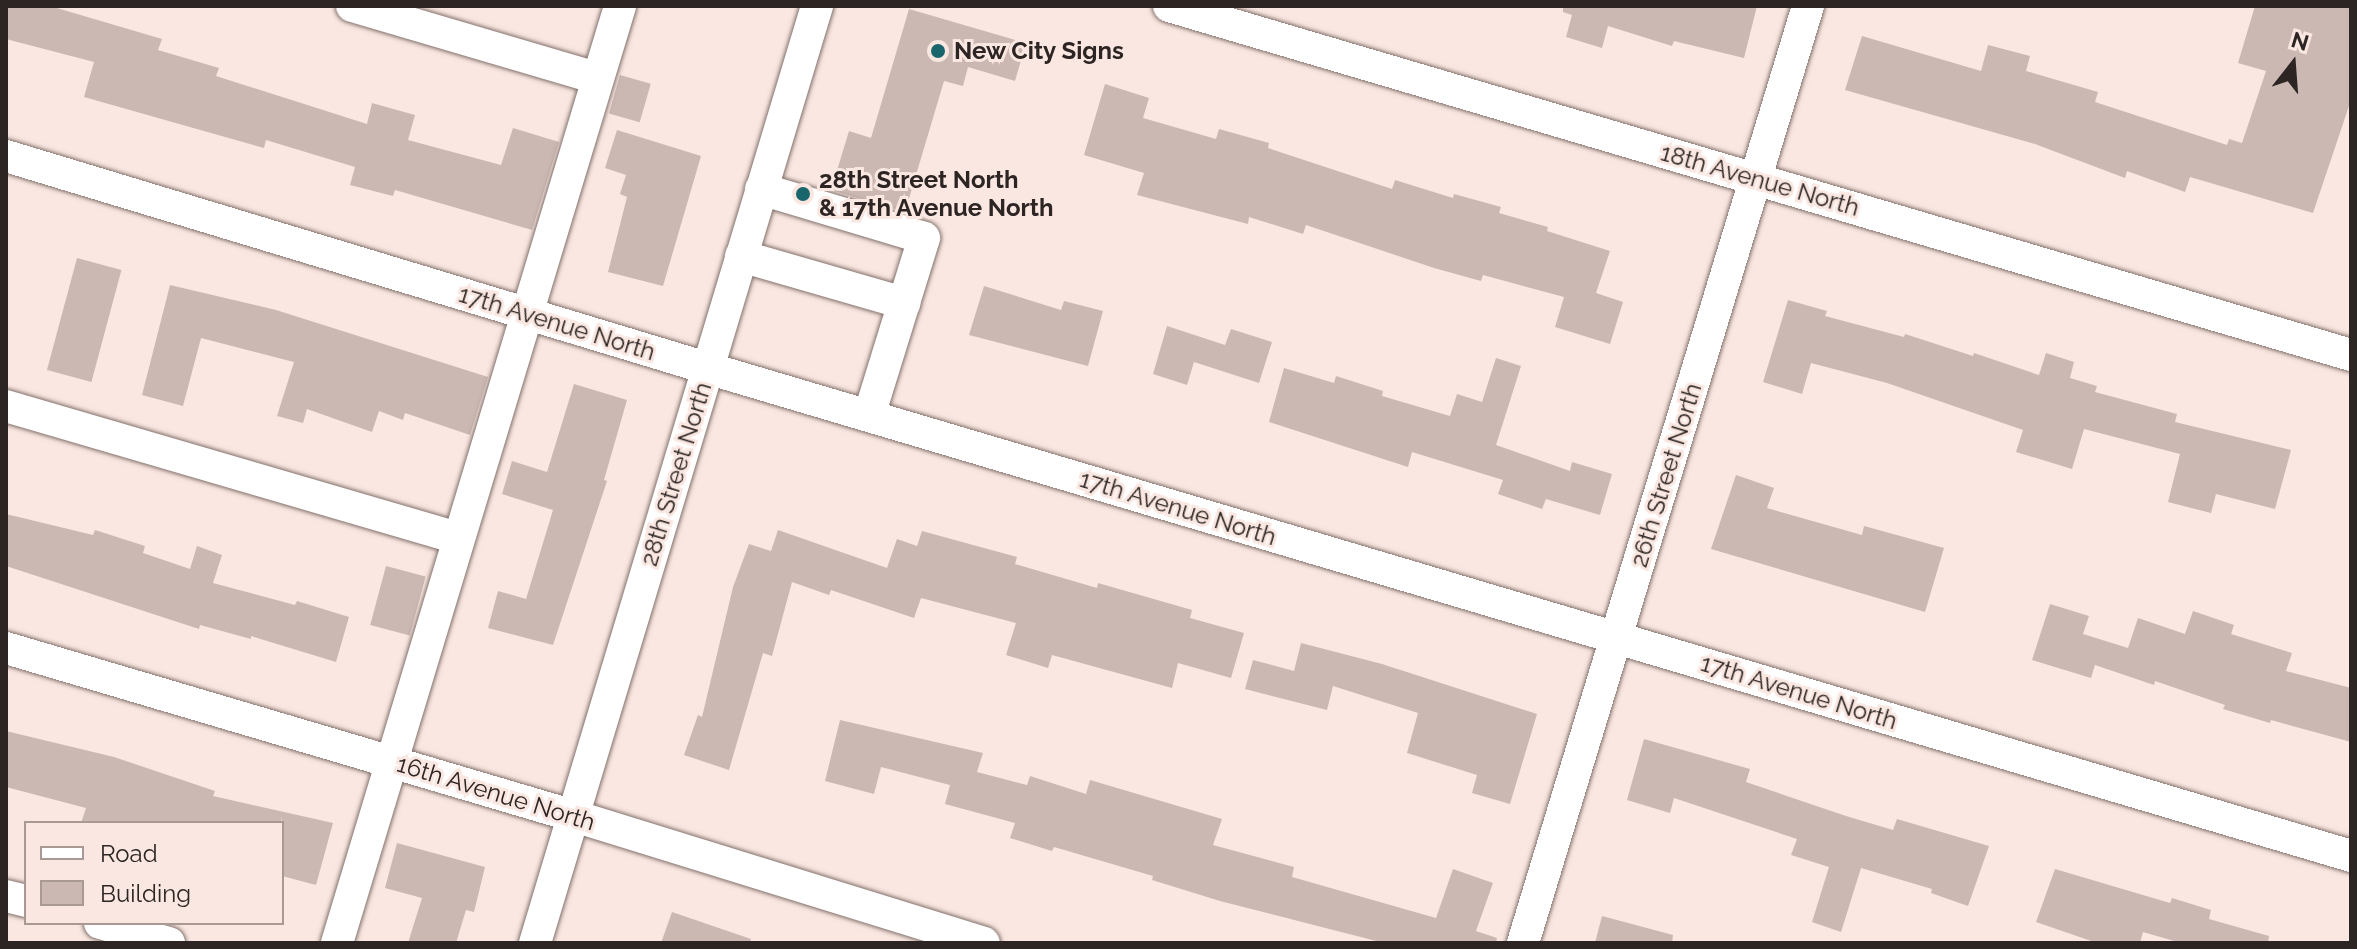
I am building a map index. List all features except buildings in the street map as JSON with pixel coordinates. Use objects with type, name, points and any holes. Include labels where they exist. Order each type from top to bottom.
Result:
[{"type":"street","points":[[352,6],[597,78]]},
{"type":"street","points":[[337,943],[620,6]]},
{"type":"street","name":"28th Street North","points":[[535,943],[817,6]]},
{"type":"street","name":"18th Avenue North","points":[[1169,6],[2351,355]]},
{"type":"street","name":"26th Street North","points":[[1523,943],[1808,6]]},
{"type":"street","name":"17th Avenue North","points":[[6,156],[707,368],[2351,856]]},
{"type":"street","points":[[761,189],[924,238],[869,416]]},
{"type":"street","points":[[741,256],[904,303]]},
{"type":"street","points":[[6,406],[458,538]]},
{"type":"street","name":"16th Avenue North","points":[[6,648],[574,816],[984,943]]},
{"type":"street","points":[[107,925],[169,943]]},
{"type":"place","name":"New City Signs","points":[[938,51]]},
{"type":"place","name":"28th Street North & 17th Avenue North","points":[[803,194]]}]
